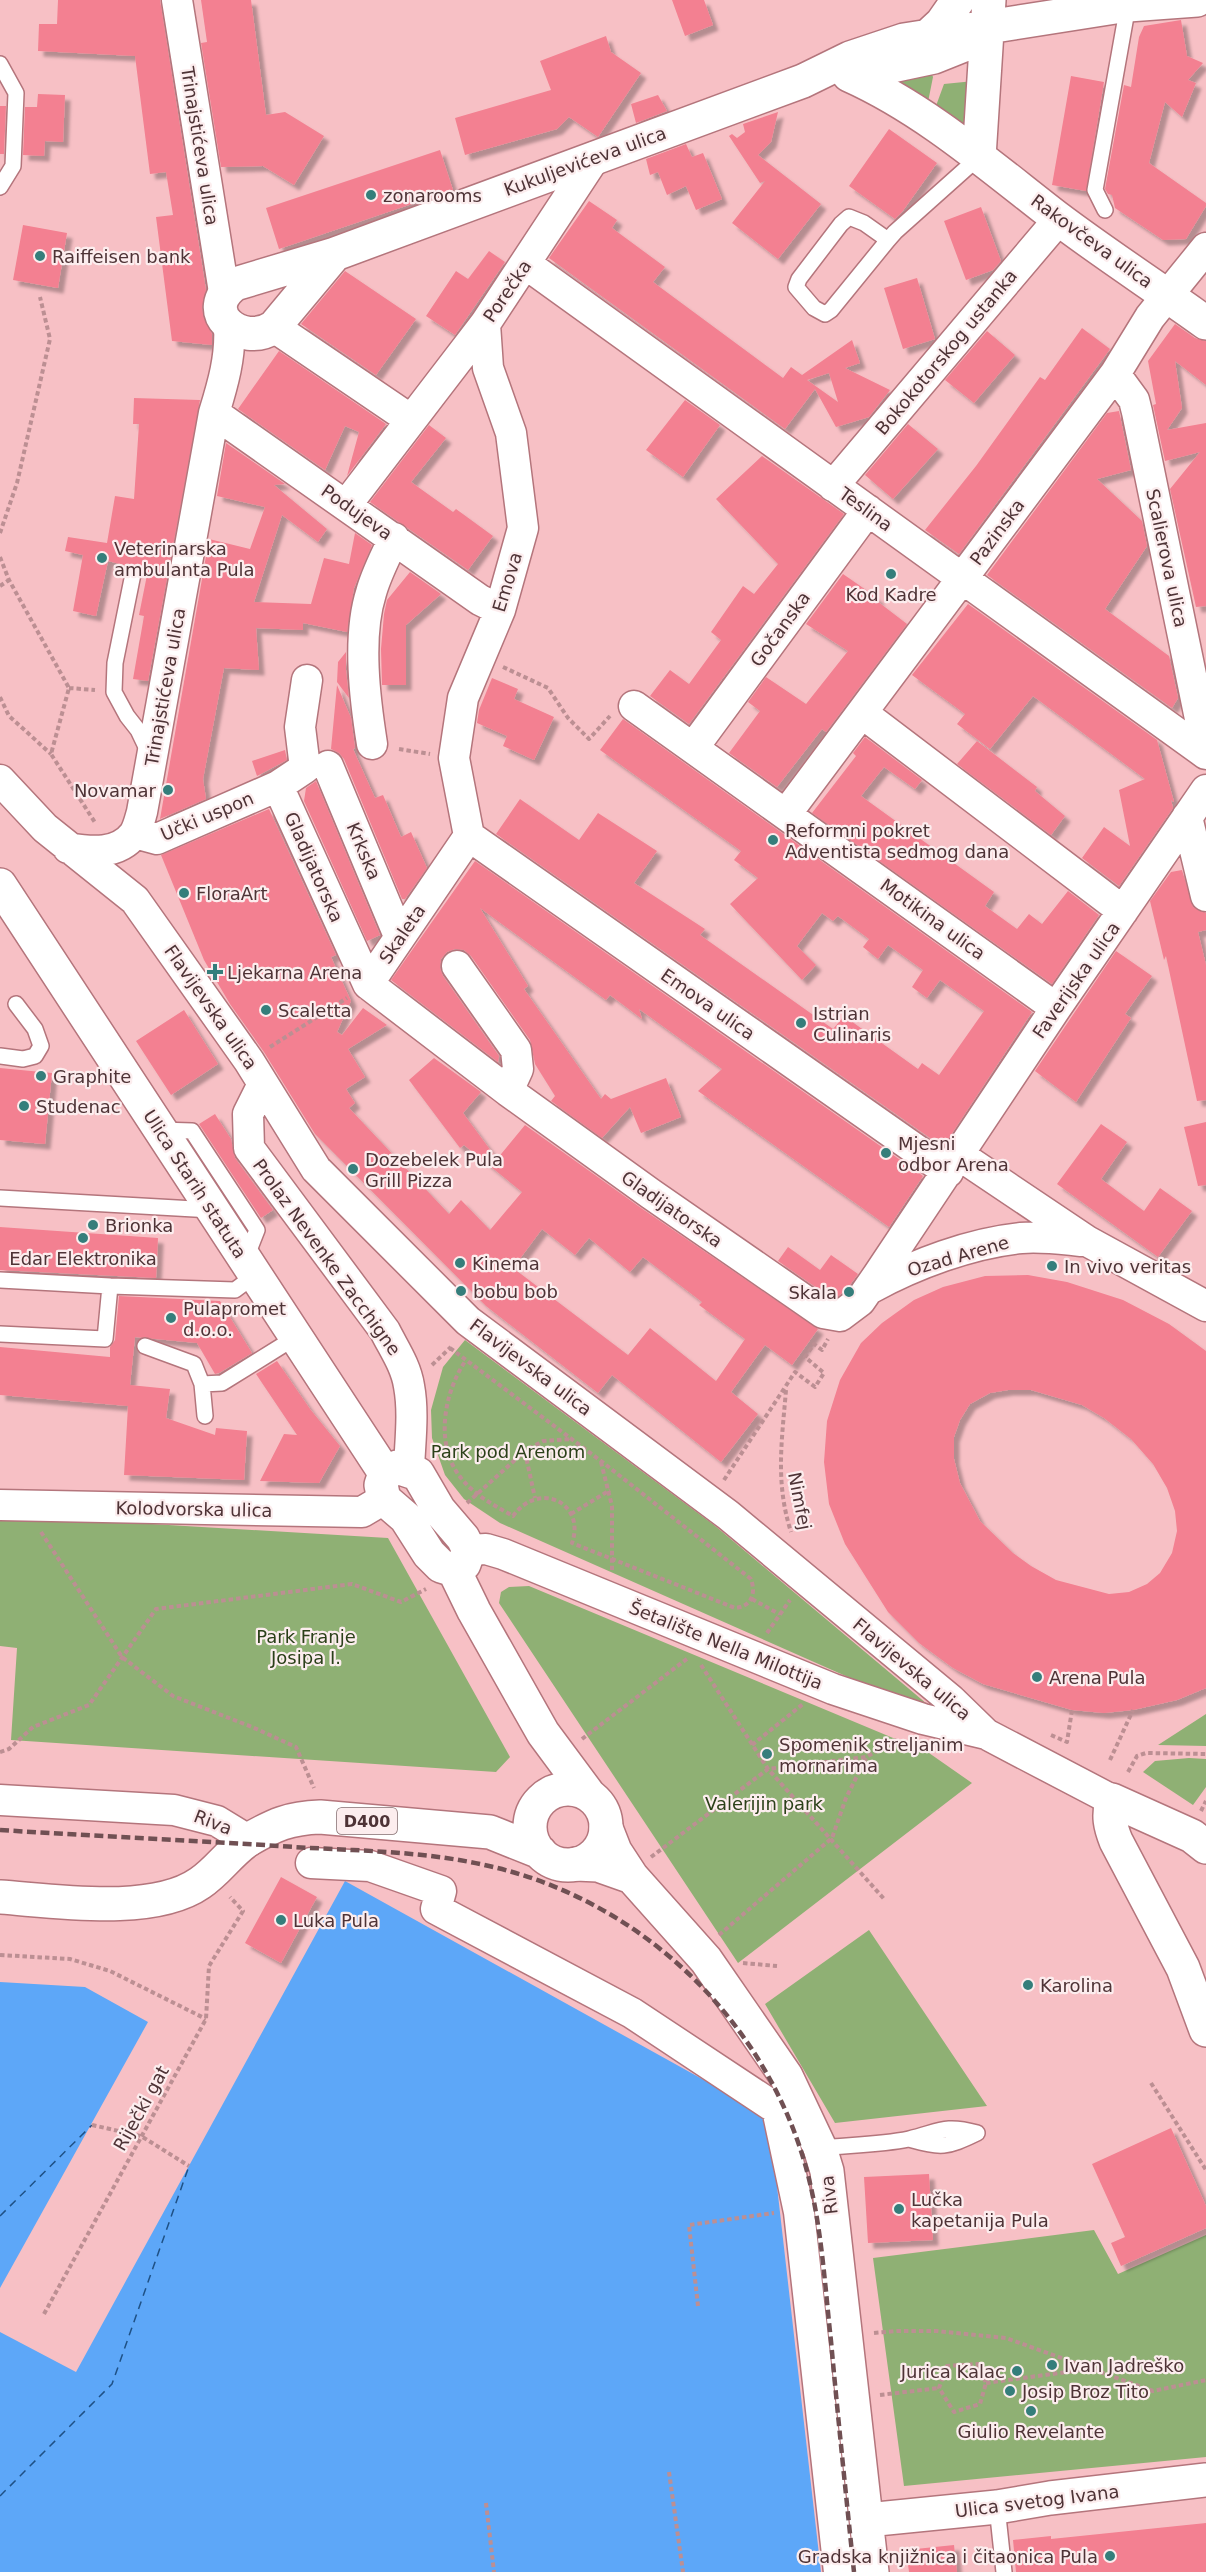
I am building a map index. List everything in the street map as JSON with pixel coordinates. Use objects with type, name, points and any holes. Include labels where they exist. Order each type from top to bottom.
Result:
[{"type":"main road","points":[[928,36],[942,23],[958,0]]},
{"type":"main road","points":[[979,157],[983,9],[1197,0]]},
{"type":"main road","name":"Kukuljevićeva ulica","points":[[224,291],[235,284],[334,254],[802,81],[877,47],[928,36],[983,9]]},
{"type":"main road","name":"Kukuljevićeva ulica","points":[[802,81],[849,75],[934,57],[969,42],[983,9]]},
{"type":"main road","name":"Rakovčeva ulica","points":[[849,75],[885,91],[979,157],[1059,219],[1206,323]]},
{"type":"main road","points":[[224,291],[220,301],[222,315],[229,326],[250,334],[264,334],[274,327],[334,254]]},
{"type":"main road","name":"Ulica Starih statuta","points":[[3,883],[49,962],[250,1268],[393,1480],[406,1518],[429,1554],[441,1566],[451,1569]]},
{"type":"main road","points":[[451,1569],[543,1733],[601,1809],[606,1828],[603,1840],[597,1851],[576,1864]]},
{"type":"main road","points":[[540,1852],[534,1843],[531,1831],[538,1804],[548,1785],[550,1762],[543,1733]]},
{"type":"main road","name":"D400","points":[[538,1804],[553,1792],[565,1789],[578,1790],[589,1795]]},
{"type":"main road","points":[[1206,1847],[1192,1836],[1112,1800],[1109,1812],[1116,1841],[1183,1968],[1206,2030]]},
{"type":"main road","name":"Riva","points":[[490,1832],[524,1819],[538,1804]]},
{"type":"main road","name":"Riva","points":[[248,1840],[270,1827],[296,1818],[320,1817],[490,1832],[540,1852]]},
{"type":"main road","name":"Riva","points":[[606,1828],[615,1851],[642,1867],[786,2076],[820,2148],[827,2171],[872,2572]]},
{"type":"main road","points":[[0,1897],[115,1904],[175,1895],[202,1883],[248,1840]]},
{"type":"main road","name":"D400","points":[[540,1852],[550,1860],[563,1864],[576,1864]]},
{"type":"main road","name":"Riva","points":[[576,1864],[642,1867]]},
{"type":"main road","name":"Ulica svetog Ivana","points":[[867,2520],[997,2507],[1050,2498],[1206,2480]]},
{"type":"street","name":"Trinajstićeva ulica","points":[[177,0],[224,291]]},
{"type":"street","name":"Porečka","points":[[347,504],[485,324],[595,157]]},
{"type":"street","name":"Bokokotorskog ustanka","points":[[833,486],[1059,219]]},
{"type":"street","name":"Pazinska","points":[[786,814],[1115,374],[1150,317],[1206,248]]},
{"type":"street","name":"Teslina","points":[[526,264],[1206,753]]},
{"type":"street","name":"Emova","points":[[469,836],[454,758],[463,698],[500,610],[523,528],[511,433],[488,368],[485,324]]},
{"type":"street","name":"Trinajstićeva ulica","points":[[135,833],[142,812],[152,759],[214,412],[225,378],[230,344],[229,326]]},
{"type":"street","points":[[274,327],[411,420]]},
{"type":"street","name":"Scalierova ulica","points":[[1115,374],[1134,399],[1206,748]]},
{"type":"street","name":"Podujeva","points":[[214,412],[480,600],[500,610]]},
{"type":"street","name":"Gočanska","points":[[693,747],[868,510]]},
{"type":"street","points":[[372,744],[366,708],[364,635],[370,594],[394,538]]},
{"type":"street","name":"Učki uspon","points":[[135,833],[157,839],[278,786],[304,768],[300,727],[307,680]]},
{"type":"street","name":"Motikina ulica","points":[[634,706],[1056,1008]]},
{"type":"street","points":[[862,713],[1124,911]]},
{"type":"street","name":"Krkska","points":[[328,766],[399,936]]},
{"type":"street","name":"Flavijevska ulica","points":[[0,780],[45,828],[135,900],[263,1084],[316,1169],[468,1321],[709,1501],[807,1579],[951,1700],[986,1734],[1112,1800]]},
{"type":"street","name":"Gladijatorska","points":[[278,786],[368,984],[508,1091],[713,1239],[823,1313],[835,1326]]},
{"type":"street","name":"Faverijska ulica","points":[[954,1164],[1056,1008],[1206,790]]},
{"type":"street","points":[[1187,817],[1206,896]]},
{"type":"street","points":[[68,848],[108,851],[123,844],[135,833]]},
{"type":"street","name":"Skaleta","points":[[368,984],[469,836]]},
{"type":"street","name":"Emova ulica","points":[[469,836],[954,1164]]},
{"type":"street","points":[[457,966],[516,1050],[518,1069],[508,1091]]},
{"type":"street","name":"Prolaz Nevenke Zacchigne","points":[[263,1084],[248,1113],[249,1148],[385,1331],[401,1361],[409,1385],[411,1409],[393,1480]]},
{"type":"street","name":"Ozad Arene","points":[[835,1326],[860,1301],[954,1164],[1206,1306]]},
{"type":"street","name":"Ozad Arene","points":[[868,1289],[901,1272],[933,1260],[989,1245],[1046,1237],[1087,1241]]},
{"type":"street","name":"Kolodvorska ulica","points":[[12,1505],[362,1512],[393,1480]]},
{"type":"street","name":"Šetalište Nella Milottija","points":[[451,1569],[486,1549],[503,1554],[833,1689],[922,1719],[986,1734]]},
{"type":"street","name":"Riva","points":[[0,1800],[174,1810],[217,1821],[248,1840]]},
{"type":"street","points":[[310,1863],[370,1866],[441,1891],[436,1909],[632,2013],[777,2109],[799,2212],[839,2572]]},
{"type":"lane","points":[[1105,210],[1095,190],[1129,3]]},
{"type":"lane","points":[[0,64],[16,93],[13,166],[0,187]]},
{"type":"lane","points":[[888,240],[864,223],[849,217],[841,224],[799,279],[796,287],[814,308],[825,314],[888,240],[926,202],[979,157]]},
{"type":"lane","points":[[133,574],[115,663],[114,692],[127,716],[138,730],[152,759]]},
{"type":"lane","points":[[0,1056],[23,1059],[35,1056],[41,1046],[35,1029],[16,1004]]},
{"type":"lane","points":[[0,1280],[235,1290],[250,1268],[257,1230],[192,1131],[159,1130]]},
{"type":"lane","points":[[0,1198],[212,1210]]},
{"type":"lane","points":[[0,1334],[105,1339],[110,1286]]},
{"type":"lane","points":[[202,1384],[222,1383],[296,1337]]},
{"type":"lane","points":[[145,1346],[194,1364],[202,1384],[205,1416]]},
{"type":"lane","points":[[820,2148],[909,2139]]},
{"type":"lane","points":[[997,2507],[1004,2572]]},
{"type":"path","points":[[0,533],[17,483],[50,339],[40,297]]},
{"type":"path","points":[[0,557],[9,580],[69,688],[51,754]]},
{"type":"path","points":[[0,586],[9,580]]},
{"type":"path","points":[[479,656],[548,688],[568,718],[589,739],[617,708],[634,706]]},
{"type":"path","points":[[69,688],[114,692]]},
{"type":"path","points":[[0,697],[9,716],[51,754],[94,817],[98,829]]},
{"type":"path","points":[[269,1048],[368,984]]},
{"type":"path","points":[[409,1385],[450,1348],[468,1321]]},
{"type":"path","name":"Nimfej","points":[[709,1501],[786,1390],[795,1372],[815,1387],[824,1373],[805,1358],[814,1344],[822,1350],[835,1326]]},
{"type":"path","points":[[450,1348],[601,1461],[751,1579],[754,1589],[752,1599],[745,1607],[735,1608],[572,1543],[575,1527],[571,1514],[564,1505],[553,1498],[536,1498],[526,1501],[513,1516],[477,1494],[459,1476],[448,1451],[444,1423],[456,1375],[466,1360]]},
{"type":"path","name":"Nimfej","points":[[786,1390],[779,1471],[786,1515],[792,1533]]},
{"type":"path","points":[[465,1506],[525,1451],[543,1442],[571,1439]]},
{"type":"path","points":[[525,1451],[536,1498]]},
{"type":"path","points":[[601,1461],[610,1490],[612,1506],[612,1577]]},
{"type":"path","points":[[571,1514],[610,1490]]},
{"type":"path","points":[[12,1505],[122,1657],[173,1696],[252,1727],[296,1748],[317,1795]]},
{"type":"path","points":[[0,1752],[9,1749],[33,1727],[89,1705],[156,1609],[352,1584],[401,1602],[451,1569]]},
{"type":"path","points":[[751,1656],[779,1614],[807,1579]]},
{"type":"path","points":[[752,1599],[779,1614]]},
{"type":"path","points":[[579,1741],[694,1654]]},
{"type":"path","points":[[700,1664],[768,1769],[885,1900]]},
{"type":"path","points":[[752,1745],[798,1710]]},
{"type":"path","points":[[1067,1742],[1072,1710]]},
{"type":"path","points":[[1110,1760],[1132,1710]]},
{"type":"path","points":[[642,1867],[768,1769],[866,1757],[900,1738]]},
{"type":"path","points":[[1128,1772],[1137,1756],[1146,1753],[1206,1754]]},
{"type":"path","points":[[700,1951],[832,1838],[846,1798],[866,1757]]},
{"type":"path","points":[[1203,1808],[1206,1801]]},
{"type":"path","name":"Riječki gat","points":[[44,2314],[206,2019],[209,1966],[243,1911],[228,1894]]},
{"type":"path","points":[[0,1955],[70,1959],[110,1971],[206,2019]]},
{"type":"path","points":[[1151,2082],[1206,2170]]},
{"type":"path","points":[[92,2125],[141,2136],[189,2166]]},
{"type":"path","points":[[698,2306],[689,2225],[780,2212]]},
{"type":"path","points":[[844,2337],[897,2331],[937,2331],[1006,2338],[1153,2391],[1206,2380]]},
{"type":"path","points":[[978,2364],[986,2383],[981,2404],[954,2412],[939,2388],[947,2366],[978,2364]]},
{"type":"path","points":[[986,2383],[1091,2368]]},
{"type":"path","points":[[909,2392],[939,2388]]},
{"type":"path","points":[[669,2472],[683,2572]]},
{"type":"path","points":[[486,2503],[494,2572]]},
{"type":"green space","points":[[929,67],[933,77],[928,102],[895,85],[897,75]]},
{"type":"green space","points":[[974,81],[974,132],[933,114],[944,84]]},
{"type":"green space","name":"Park pod Arenom","points":[[465,1340],[714,1525],[927,1704],[927,1712],[500,1523],[464,1499],[445,1475],[432,1438],[431,1410],[443,1367]]},
{"type":"green space","name":"Park Franje Josipa I.","points":[[0,1515],[388,1538],[510,1757],[496,1772],[11,1740],[17,1648],[0,1646]]},
{"type":"green space","name":"Valerijin park","points":[[529,1586],[929,1753],[972,1783],[738,1963],[499,1603],[501,1592],[509,1587]]},
{"type":"green space","points":[[1206,1714],[1206,1746],[1158,1745]]},
{"type":"green space","points":[[1206,1759],[1206,1787],[1193,1805],[1143,1772],[1155,1761]]},
{"type":"green space","points":[[869,1930],[987,2106],[835,2123],[765,2004]]},
{"type":"green space","points":[[1094,2230],[1118,2274],[1206,2235],[1206,2457],[904,2486],[873,2258]]},
{"type":"water","points":[[345,1881],[769,2116],[821,2572],[0,2572],[0,2332],[76,2372]]},
{"type":"water","points":[[0,1982],[85,1987],[148,2022],[0,2288]]},
{"type":"building","points":[[58,0],[160,0],[206,290],[202,308],[204,319],[212,334],[212,345],[172,341],[156,217],[173,215],[166,172],[150,174],[135,56],[38,51],[39,24],[57,24]]},
{"type":"building","points":[[201,0],[251,0],[266,115],[285,112],[324,136],[294,185],[263,166],[221,167],[201,43],[207,42]]},
{"type":"building","points":[[672,0],[704,0],[713,25],[685,36]]},
{"type":"building","points":[[1181,20],[1187,56],[1203,63],[1188,80],[1196,83],[1182,117],[1165,102],[1149,163],[1206,203],[1206,206],[1186,239],[1163,240],[1115,208],[1112,195],[1108,194],[1105,189],[1124,85],[1131,87],[1139,37],[1144,26]]},
{"type":"building","points":[[606,36],[611,52],[641,73],[598,137],[569,117],[557,129],[465,155],[455,118],[551,90],[540,61]]},
{"type":"building","points":[[1071,76],[1104,82],[1086,191],[1052,185]]},
{"type":"building","points":[[38,94],[65,95],[63,142],[45,141],[44,156],[23,155],[25,107],[37,107]]},
{"type":"building","points":[[658,95],[667,111],[636,123],[631,104]]},
{"type":"building","points":[[0,106],[6,106],[4,154],[0,154]]},
{"type":"building","points":[[778,112],[771,142],[758,155],[821,204],[778,259],[732,223],[765,181],[760,183],[729,136],[732,134],[737,138],[745,132],[743,124]]},
{"type":"building","points":[[889,129],[937,163],[895,219],[849,186]]},
{"type":"building","points":[[686,144],[692,157],[703,153],[722,199],[696,210],[686,186],[667,195],[658,172],[650,175],[646,159]]},
{"type":"building","points":[[440,150],[453,190],[279,249],[266,208]]},
{"type":"building","points":[[589,201],[617,220],[612,228],[665,267],[653,282],[783,378],[791,367],[802,375],[852,340],[860,363],[845,368],[890,390],[869,417],[836,427],[815,389],[785,429],[549,258]],"holes":[[[829,373],[838,402],[807,380]]]},
{"type":"building","points":[[981,207],[1001,261],[993,270],[966,280],[944,221]]},
{"type":"building","name":"Raiffeisen bank","points":[[23,225],[67,233],[58,288],[13,280]]},
{"type":"building","points":[[489,251],[505,262],[455,335],[426,316],[456,271],[468,279]]},
{"type":"building","points":[[345,271],[416,319],[376,375],[301,324]]},
{"type":"building","points":[[917,278],[935,339],[903,349],[884,288]]},
{"type":"building","points":[[1175,324],[1195,338],[1206,341],[1206,385],[1175,361],[1182,408],[1167,430],[1206,423],[1206,606],[1196,607],[1170,489],[1200,452],[1165,461],[1153,405],[1156,404],[1148,361]]},
{"type":"building","points":[[1082,328],[1110,349],[959,554],[925,530],[976,466],[1040,377],[1045,380]]},
{"type":"building","points":[[987,331],[1015,355],[974,403],[945,380]]},
{"type":"building","points":[[279,351],[386,424],[347,476],[359,432],[345,426],[325,470],[238,409]]},
{"type":"building","points":[[134,398],[200,400],[148,681],[133,679],[144,616],[139,615],[148,570],[135,565],[128,566],[108,561],[96,616],[73,611],[83,555],[65,551],[68,537],[107,543],[115,496],[134,499],[139,424],[133,424]]},
{"type":"building","points":[[685,400],[720,425],[683,477],[646,450]]},
{"type":"building","points":[[1119,411],[1131,470],[1097,479],[1142,521],[1147,546],[1105,609],[1169,656],[1178,698],[1172,708],[987,575],[1107,413]]},
{"type":"building","points":[[908,424],[938,449],[893,499],[865,475]]},
{"type":"building","points":[[429,425],[446,438],[411,482],[453,512],[456,509],[493,536],[468,570],[370,502]]},
{"type":"building","points":[[226,443],[285,484],[274,485],[327,529],[318,542],[282,515],[254,602],[311,604],[324,558],[349,564],[355,533],[372,545],[354,588],[347,632],[303,623],[303,630],[256,628],[259,670],[224,668],[203,779],[206,799],[160,819],[209,539],[250,549],[265,507],[217,496]]},
{"type":"building","points":[[762,456],[844,514],[689,724],[650,696],[670,670],[689,684],[721,640],[711,632],[743,586],[754,594],[778,564],[716,499]]},
{"type":"building","points":[[410,572],[441,594],[406,625],[406,685],[382,685],[381,649],[387,600]]},
{"type":"building","points":[[843,574],[879,599],[877,601],[907,624],[826,732],[822,729],[777,787],[729,753],[760,711],[748,702],[766,677],[806,704],[848,651],[806,624]]},
{"type":"building","points":[[968,604],[1157,740],[1174,802],[1171,800],[1173,808],[1119,886],[1082,858],[1104,827],[1130,846],[1119,790],[1145,779],[1033,696],[990,749],[957,724],[965,714],[912,675]]},
{"type":"building","points":[[346,652],[349,698],[337,682],[338,662]]},
{"type":"building","points":[[492,678],[518,689],[514,699],[554,717],[534,760],[503,746],[507,736],[477,723],[479,710]]},
{"type":"building","points":[[337,685],[351,718],[355,748],[353,749],[375,798],[383,795],[401,837],[411,832],[427,868],[405,899],[402,899],[344,759],[331,749]]},
{"type":"building","points":[[623,719],[1032,1012],[943,1147],[496,834],[520,799],[579,840],[598,813],[657,851],[634,883],[705,929],[700,935],[833,1029],[844,1016],[918,1069],[922,1063],[939,1075],[984,1011],[940,980],[927,998],[912,987],[923,970],[888,945],[878,959],[863,947],[869,939],[838,916],[833,921],[822,913],[797,946],[816,965],[802,980],[730,904],[758,878],[734,860],[741,851],[600,750]]},
{"type":"building","points":[[865,737],[922,780],[915,789],[884,767],[861,796],[994,892],[985,906],[1017,929],[1029,914],[1042,924],[1068,891],[1099,915],[1052,984],[812,813],[856,756],[853,753]]},
{"type":"building","points":[[977,741],[1037,787],[1035,791],[1065,816],[1051,835],[957,764]]},
{"type":"building","points":[[285,750],[287,760],[257,776],[252,761]]},
{"type":"building","points":[[316,781],[380,935],[367,941],[304,801],[306,788]]},
{"type":"building","points":[[269,809],[336,955],[331,957],[351,1001],[337,1032],[342,1035],[363,1008],[387,1025],[348,1049],[365,1077],[346,1089],[355,1103],[349,1108],[449,1214],[461,1200],[490,1230],[522,1192],[464,1145],[460,1148],[409,1080],[434,1058],[481,1092],[463,1113],[497,1159],[525,1125],[641,1208],[818,1329],[792,1365],[765,1345],[731,1392],[758,1414],[721,1462],[612,1375],[598,1393],[486,1306],[315,1134],[204,960],[161,855]],"holes":[[[542,1229],[575,1255],[589,1238],[630,1272],[643,1257],[702,1302],[699,1305],[745,1339],[716,1381],[650,1328],[628,1355],[513,1268]]]},
{"type":"building","points":[[475,861],[923,1176],[889,1227],[698,1091],[722,1069],[639,1009],[642,1019],[610,995],[606,1000],[480,908],[528,986],[524,989],[601,1099],[605,1094],[611,1099],[666,1078],[681,1117],[641,1133],[630,1107],[602,1138],[551,1101],[555,1096],[535,1064],[530,1040],[471,956],[464,950],[455,949],[447,952],[441,959],[440,968],[443,976],[499,1056],[498,1062],[391,980]]},
{"type":"building","points":[[1182,870],[1193,907],[1206,913],[1206,930],[1198,932],[1206,965],[1206,1100],[1197,1101],[1166,956],[1164,960],[1150,901],[1171,872]]},
{"type":"building","points":[[1116,951],[1152,976],[1125,1014],[1131,1018],[1076,1102],[1035,1071]]},
{"type":"building","points":[[184,1010],[218,1064],[171,1095],[136,1041]]},
{"type":"building","name":"Studenac","points":[[0,1068],[52,1073],[45,1144],[0,1140]]},
{"type":"building","points":[[215,1114],[231,1139],[235,1158],[273,1210],[261,1218],[199,1124]]},
{"type":"building","points":[[1206,1122],[1206,1185],[1198,1186],[1184,1127]]},
{"type":"building","points":[[1101,1124],[1127,1142],[1101,1179],[1144,1211],[1160,1188],[1192,1211],[1158,1257],[1057,1184]]},
{"type":"building","points":[[0,1227],[158,1238],[156,1278],[0,1270]]},
{"type":"building","points":[[788,1247],[820,1270],[831,1255],[858,1274],[847,1289],[836,1298],[830,1297],[778,1261]]},
{"type":"building","points":[[1028,1275],[1067,1282],[1123,1300],[1169,1324],[1206,1351],[1206,1688],[1177,1700],[1133,1710],[1104,1713],[1072,1710],[983,1684],[953,1668],[919,1643],[888,1612],[845,1544],[829,1504],[824,1462],[827,1421],[840,1380],[861,1343],[882,1323],[914,1300],[943,1287],[985,1276]],"holes":[[[1031,1390],[1082,1405],[1104,1418],[1131,1439],[1153,1464],[1167,1488],[1175,1511],[1177,1531],[1172,1553],[1160,1573],[1147,1584],[1129,1592],[1109,1594],[1056,1580],[1013,1553],[980,1521],[960,1483],[954,1459],[954,1437],[960,1420],[970,1404],[990,1393]]]},
{"type":"building","points":[[119,1296],[220,1301],[252,1353],[215,1374],[197,1343],[135,1337],[130,1385],[170,1389],[166,1418],[215,1435],[216,1428],[247,1431],[244,1480],[124,1475],[128,1406],[0,1395],[0,1347],[110,1357],[110,1347],[115,1340]]},
{"type":"building","points":[[277,1361],[310,1409],[340,1446],[319,1483],[260,1481],[284,1434],[297,1435],[256,1374]]},
{"type":"building","name":"Luka Pula","points":[[281,1877],[317,1897],[281,1963],[245,1943]]},
{"type":"building","points":[[1171,2128],[1206,2206],[1206,2228],[1121,2266],[1111,2243],[1125,2237],[1092,2164]]},
{"type":"building","name":"Lučka kapetanija Pula","points":[[929,2174],[933,2240],[868,2243],[864,2177]]},
{"type":"building","name":"Gradska knjižnica i čitaonica Pula","points":[[1206,2523],[1206,2572],[1016,2572],[1013,2540],[1051,2536],[1051,2539]]},
{"type":"building","points":[[954,2545],[957,2572],[909,2572],[906,2550]]},
{"type":"ferry route","points":[[0,2216],[92,2125]]},
{"type":"ferry route","points":[[0,2496],[112,2384],[189,2166]]},
{"type":"railway","points":[[0,1830],[385,1852],[437,1857],[489,1866],[546,1883],[599,1908],[648,1940],[693,1978],[732,2022],[765,2070],[791,2123],[809,2179],[823,2260],[854,2572]]},
{"type":"place","name":"zonarooms","points":[[371,195]]},
{"type":"place","name":"Raiffeisen bank","points":[[40,256]]},
{"type":"place","name":"Veterinarska ambulanta Pula","points":[[102,558]]},
{"type":"place","name":"Kod Kadre","points":[[891,574]]},
{"type":"place","name":"Novamar","points":[[168,790]]},
{"type":"place","name":"Reformni pokret Adventista sedmog dana","points":[[773,840]]},
{"type":"place","name":"FloraArt","points":[[184,893]]},
{"type":"place","name":"Ljekarna Arena","points":[[215,972]]},
{"type":"place","name":"Scaletta","points":[[266,1010]]},
{"type":"place","name":"Istrian Culinaris","points":[[801,1023]]},
{"type":"place","name":"Graphite","points":[[41,1076]]},
{"type":"place","name":"Studenac","points":[[24,1106]]},
{"type":"place","name":"Mjesni odbor Arena","points":[[886,1153]]},
{"type":"place","name":"Dozebelek Pula Grill Pizza","points":[[353,1169]]},
{"type":"place","name":"Brionka","points":[[93,1225]]},
{"type":"place","name":"Edar Elektronika","points":[[83,1238]]},
{"type":"place","name":"Kinema","points":[[460,1263]]},
{"type":"place","name":"In vivo veritas","points":[[1052,1266]]},
{"type":"place","name":"bobu bob","points":[[461,1291]]},
{"type":"place","name":"Skala","points":[[849,1292]]},
{"type":"place","name":"Pulapromet d.o.o.","points":[[171,1318]]},
{"type":"place","name":"Arena Pula","points":[[1037,1677]]},
{"type":"place","name":"Spomenik streljanim mornarima","points":[[767,1754]]},
{"type":"place","name":"Luka Pula","points":[[281,1920]]},
{"type":"place","name":"Karolina","points":[[1028,1985]]},
{"type":"place","name":"Lučka kapetanija Pula","points":[[899,2209]]},
{"type":"place","name":"Ivan Jadreško","points":[[1052,2365]]},
{"type":"place","name":"Jurica Kalac","points":[[1017,2371]]},
{"type":"place","name":"Josip Broz Tito","points":[[1010,2391]]},
{"type":"place","name":"Giulio Revelante","points":[[1031,2411]]},
{"type":"place","name":"Gradska knjižnica i čitaonica Pula","points":[[1110,2556]]}]
